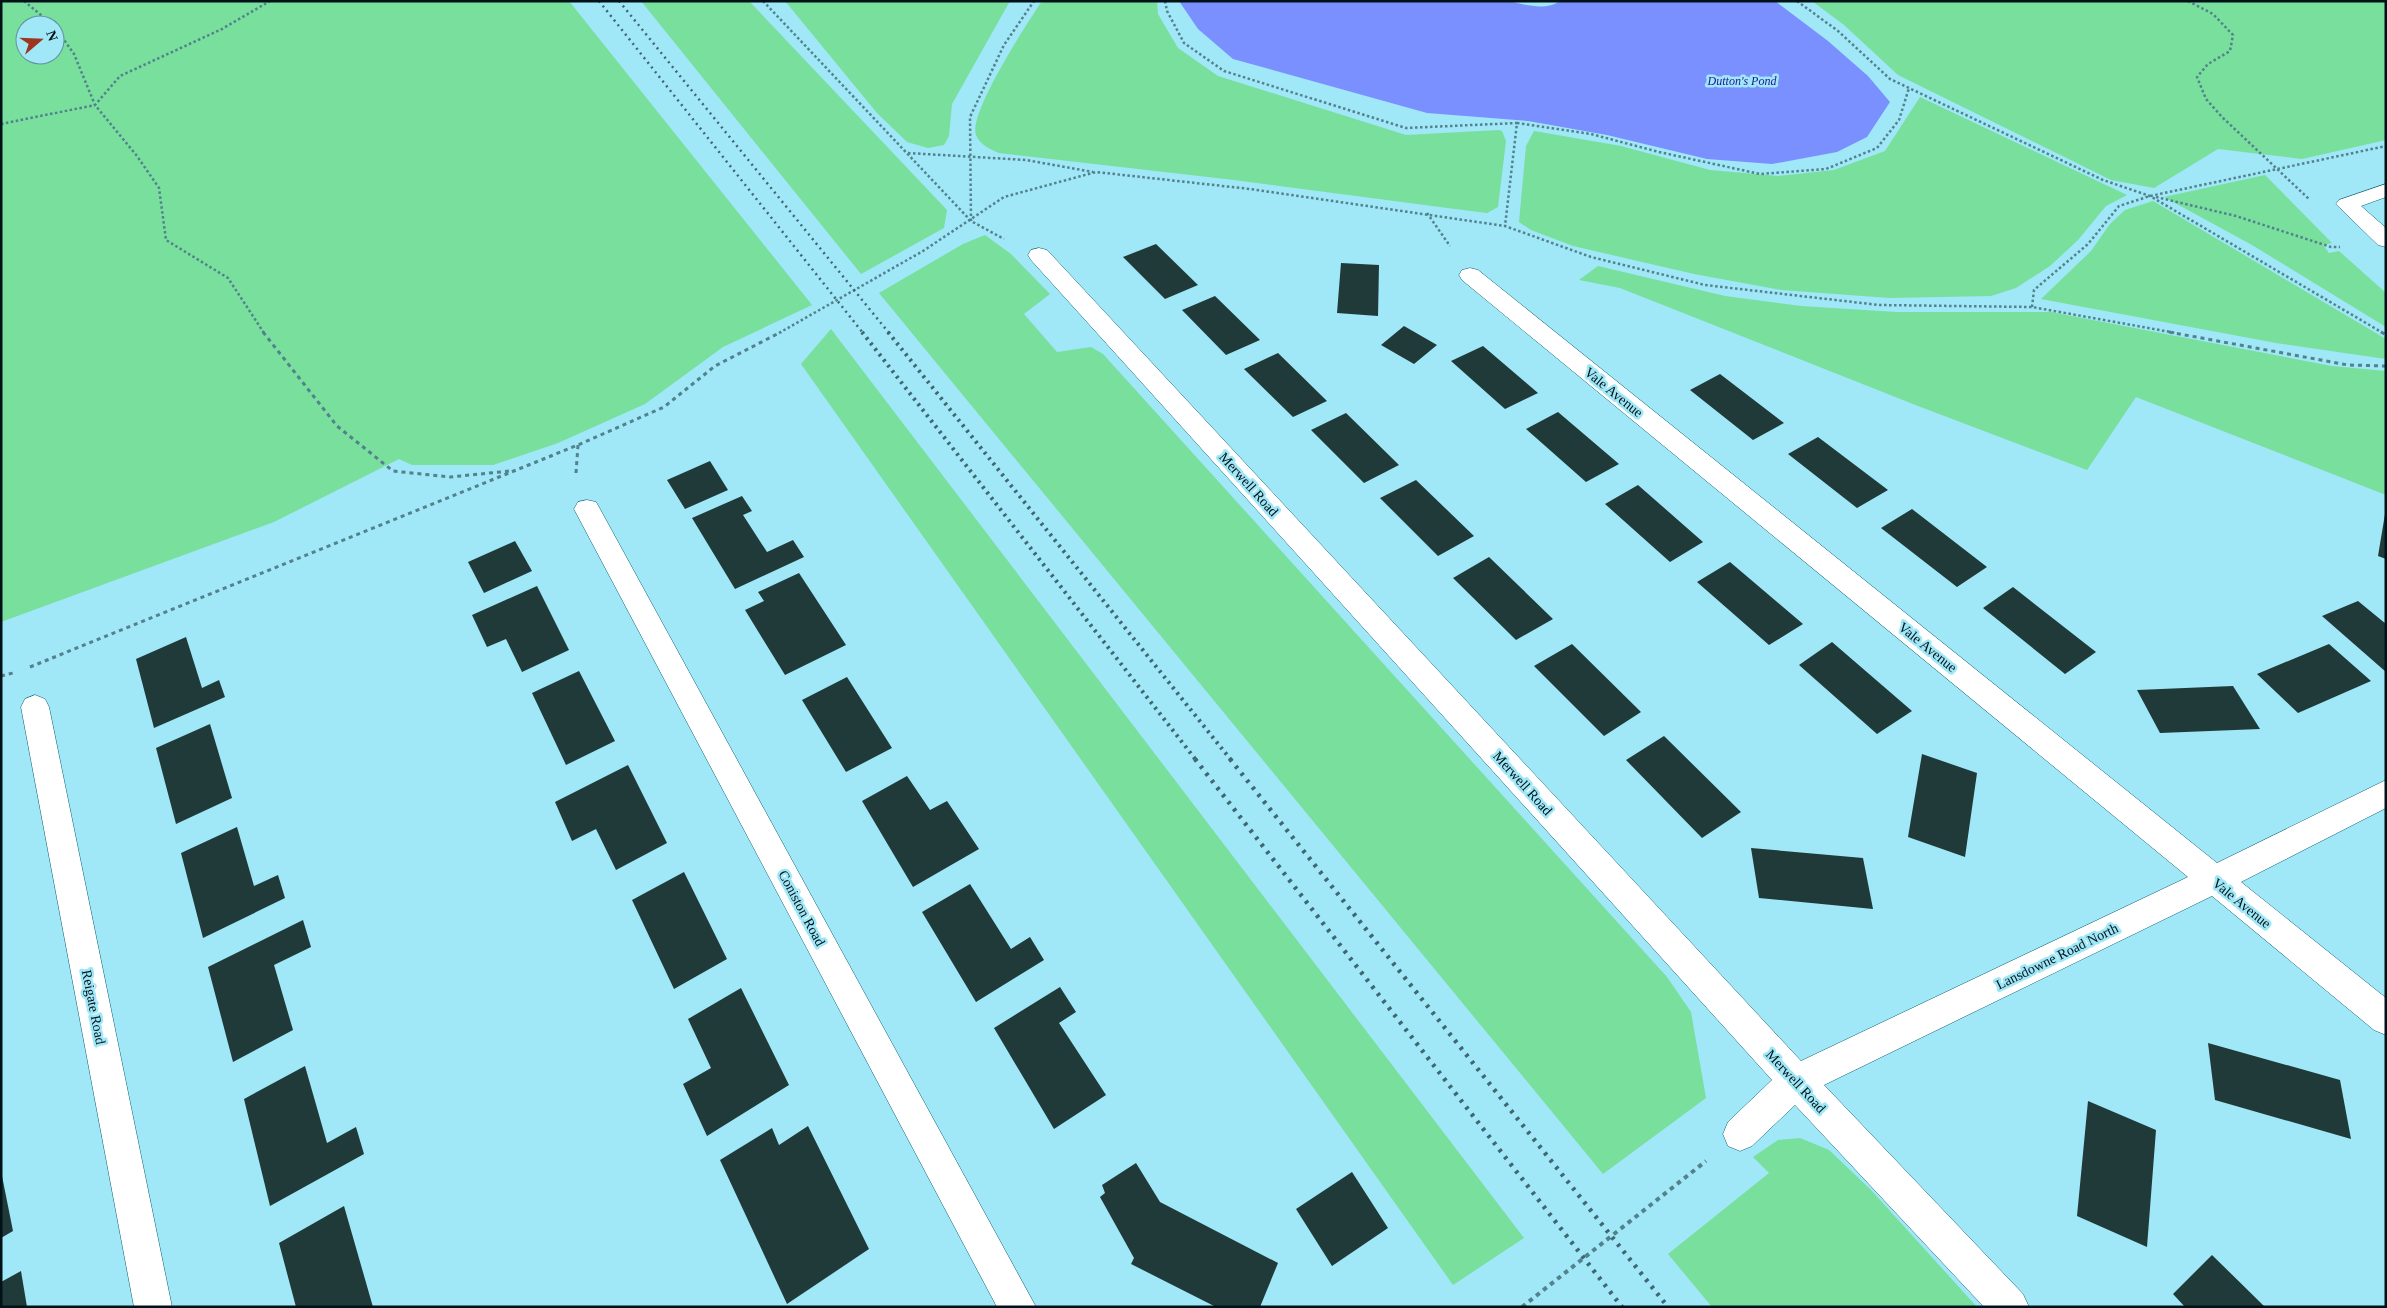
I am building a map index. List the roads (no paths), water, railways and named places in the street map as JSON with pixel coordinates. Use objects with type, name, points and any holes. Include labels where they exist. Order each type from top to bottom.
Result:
[{"type":"street","points":[[2386,190],[2346,204],[2386,240]]},
{"type":"street","name":"Merwell Road","points":[[1039,254],[1796,1081],[2010,1307]]},
{"type":"street","name":"Vale Avenue","points":[[1470,275],[2386,1019]]},
{"type":"street","name":"Coniston Road","points":[[587,509],[1017,1307]]},
{"type":"street","name":"Reigate Road","points":[[35,707],[154,1307]]},
{"type":"street","name":"Lansdowne Road North","points":[[1740,1134],[1796,1081],[2214,880],[2386,793]]},
{"type":"water","name":"Dutton's Pond","points":[[1179,1],[1509,1],[1528,5],[1548,6],[1560,1],[1775,1],[1828,41],[1868,76],[1890,102],[1867,137],[1837,152],[1772,164],[1707,159],[1607,135],[1528,121],[1427,113],[1233,59],[1198,29]]},
{"type":"railway","points":[[599,1],[863,333]]},
{"type":"railway","points":[[619,1],[889,333]]},
{"type":"railway","points":[[862,332],[1196,760]]},
{"type":"railway","points":[[888,332],[1231,760]]},
{"type":"railway","points":[[1195,759],[1622,1307]]},
{"type":"railway","points":[[1230,759],[1668,1307]]}]
